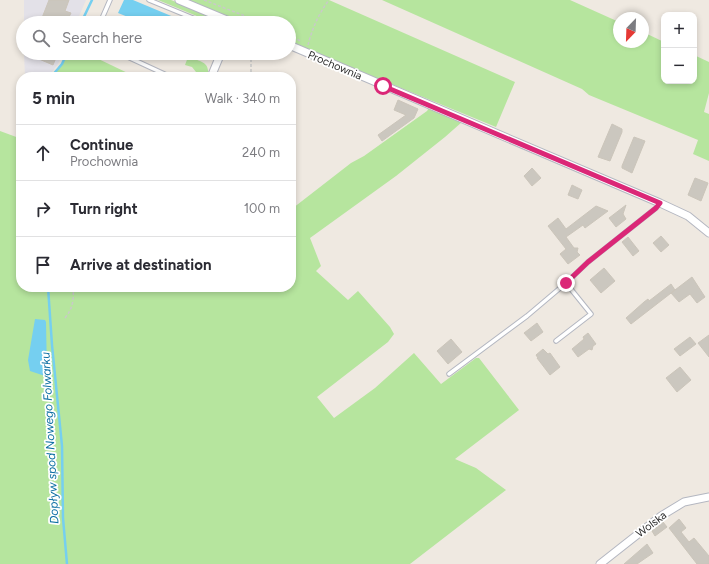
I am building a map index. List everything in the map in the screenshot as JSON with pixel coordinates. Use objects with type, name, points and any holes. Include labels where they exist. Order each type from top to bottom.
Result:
[{"type":"street","points":[[179,0],[217,16]]},
{"type":"street","name":"Prochownia","points":[[296,48],[660,203],[688,216],[709,232]]},
{"type":"street","points":[[213,72],[218,60]]},
{"type":"street","name":"Wolska","points":[[600,564],[661,516],[684,502],[709,497]]},
{"type":"lane","points":[[103,16],[110,0]]},
{"type":"lane","points":[[149,0],[188,16]]},
{"type":"lane","points":[[134,60],[160,72]]},
{"type":"lane","points":[[449,374],[527,316],[588,262],[656,208],[660,203]]},
{"type":"lane","points":[[556,341],[591,314],[566,283]]},
{"type":"path","points":[[204,0],[245,16]]},
{"type":"path","points":[[308,52],[311,34],[318,18],[329,0]]},
{"type":"path","points":[[251,60],[251,72]]},
{"type":"path","points":[[65,318],[70,313],[74,303],[73,292]]},
{"type":"shaded area","points":[[24,0],[86,0],[79,16],[24,16]]},
{"type":"shaded area","points":[[24,60],[60,60],[52,72],[25,72]]},
{"type":"green space","points":[[158,0],[171,0],[211,16],[197,16]]},
{"type":"green space","points":[[188,0],[329,0],[515,82],[496,127],[296,45],[296,16],[226,16]]},
{"type":"green space","points":[[382,0],[570,0],[613,19],[613,48],[649,48],[649,35],[661,41],[661,84],[697,84],[697,56],[709,62],[709,93],[704,112],[709,114],[709,161],[693,154],[698,140],[589,95],[582,89]]},
{"type":"green space","points":[[64,60],[101,60],[126,72],[55,72]]},
{"type":"green space","points":[[187,60],[197,60],[206,65],[208,72],[196,72],[192,67],[185,65]]},
{"type":"green space","points":[[429,108],[462,122],[396,176],[310,238],[321,266],[316,271],[348,300],[358,291],[390,327],[394,334],[388,342],[317,397],[334,418],[375,388],[414,353],[441,384],[476,358],[479,358],[519,410],[455,459],[476,468],[506,490],[410,564],[0,564],[0,131],[16,137],[16,292],[296,292],[296,206],[351,163],[364,156],[427,111]]},
{"type":"water","points":[[124,0],[133,0],[171,16],[126,16],[118,13]]},
{"type":"water","points":[[35,319],[45,320],[46,322],[47,373],[45,376],[30,371],[28,360]]},
{"type":"building","points":[[49,0],[69,0],[65,11],[71,13],[70,16],[43,16]]},
{"type":"building","points":[[41,60],[55,60],[53,65]]},
{"type":"building","points":[[398,100],[418,109],[414,118],[382,141],[378,135],[406,115],[394,110]]},
{"type":"building","points":[[612,124],[622,129],[622,132],[610,161],[598,157]]},
{"type":"building","points":[[634,137],[645,141],[632,173],[622,168],[622,166]]},
{"type":"building","points":[[532,168],[541,178],[532,186],[524,176]]},
{"type":"building","points":[[695,178],[708,183],[701,201],[688,195]]},
{"type":"building","points":[[572,185],[582,190],[578,199],[568,195]]},
{"type":"building","points":[[626,205],[623,214],[626,219],[616,227],[609,218]]},
{"type":"building","points":[[596,206],[608,211],[585,228],[583,225],[566,237],[574,248],[578,248],[577,252],[580,255],[568,264],[560,254],[566,249],[548,226],[558,218],[566,229]]},
{"type":"building","points":[[661,236],[669,245],[661,252],[653,243]]},
{"type":"building","points":[[628,237],[639,251],[633,256],[622,242]]},
{"type":"building","points":[[604,268],[615,281],[601,293],[590,280]]},
{"type":"building","points":[[692,277],[705,297],[697,303],[690,294],[679,302],[671,293]]},
{"type":"building","points":[[671,284],[675,290],[631,324],[626,318],[644,302],[648,299],[649,301]]},
{"type":"building","points":[[537,323],[543,332],[531,341],[524,333]]},
{"type":"building","points":[[588,333],[596,344],[593,346],[592,350],[589,349],[578,357],[572,349],[584,339],[583,337]]},
{"type":"building","points":[[709,335],[709,357],[698,343]]},
{"type":"building","points":[[690,337],[696,344],[680,356],[674,349]]},
{"type":"building","points":[[451,339],[462,352],[448,364],[437,351]]},
{"type":"building","points":[[543,349],[548,354],[550,353],[560,367],[550,375],[536,355]]},
{"type":"building","points":[[680,367],[691,380],[677,392],[666,378]]},
{"type":"building","points":[[679,519],[686,528],[681,532],[689,542],[694,538],[709,556],[709,564],[697,564],[669,528]]},
{"type":"building","points":[[663,522],[667,527],[655,536],[652,531]]},
{"type":"building","points":[[647,544],[653,553],[637,564],[624,564]]},
{"type":"waterway","name":"Dopływ spod Nowego Folwarku","points":[[84,16],[92,0]]},
{"type":"waterway","name":"Dopływ spod Nowego Folwarku","points":[[55,72],[64,60]]},
{"type":"waterway","name":"Dopływ spod Nowego Folwarku","points":[[48,292],[62,446],[63,518],[67,564]]},
{"type":"route","points":[[383,86],[660,203],[656,208],[588,262],[566,283]]}]
